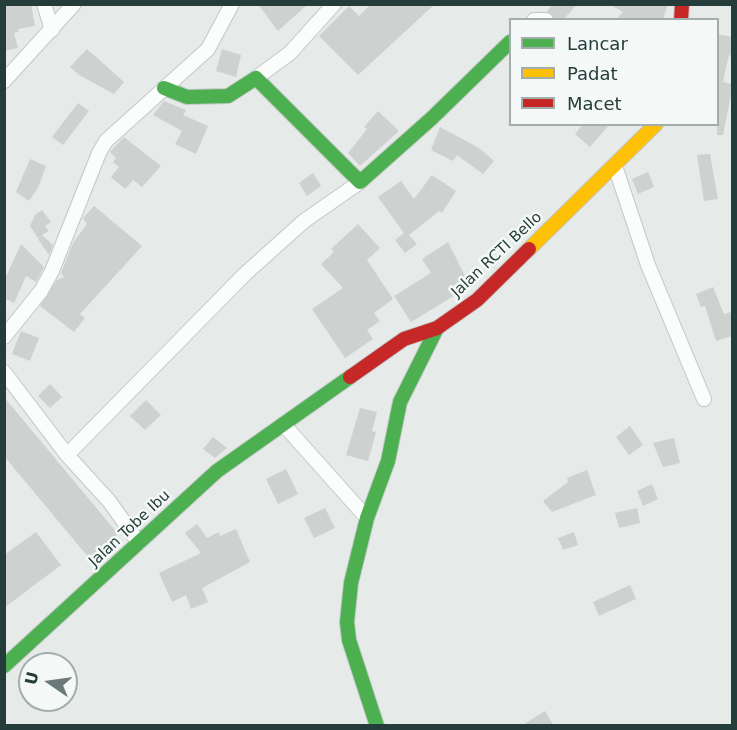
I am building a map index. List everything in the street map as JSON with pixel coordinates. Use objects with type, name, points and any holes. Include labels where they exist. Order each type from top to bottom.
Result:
[{"type":"street","points":[[44,4],[52,30]]},
{"type":"street","points":[[4,81],[74,4]]},
{"type":"street","points":[[4,337],[41,291],[52,271],[102,147],[115,131],[208,49],[232,4]]},
{"type":"street","points":[[164,88],[187,97],[228,96],[290,52],[334,4]]},
{"type":"street","points":[[67,455],[245,274],[304,221],[360,182],[432,118],[509,43]]},
{"type":"street","points":[[256,78],[360,182]]},
{"type":"street","name":"Jalan RCTI Bello","points":[[284,425],[404,339],[437,327],[477,300],[653,126]]},
{"type":"street","points":[[615,166],[645,256],[704,399]]},
{"type":"street","points":[[377,726],[352,650],[346,622],[351,583],[367,518],[388,460],[400,402],[437,327]]},
{"type":"street","points":[[4,372],[67,455],[109,501],[138,543]]},
{"type":"street","points":[[284,425],[367,518]]},
{"type":"street","name":"Jalan Tobe Ibu","points":[[7,659],[217,471],[284,425]]},
{"type":"building","points":[[4,4],[31,4],[35,26],[18,29],[19,32],[14,33],[18,48],[4,51]]},
{"type":"building","points":[[258,4],[308,4],[278,31]]},
{"type":"building","points":[[371,4],[435,4],[358,75],[319,36],[349,6],[359,16]]},
{"type":"building","points":[[553,4],[577,4],[565,18],[553,18],[547,11]]},
{"type":"building","points":[[609,4],[668,4],[664,18],[618,18],[623,12]]},
{"type":"building","points":[[719,34],[732,37],[732,56],[729,55],[723,82],[732,84],[732,90],[723,135],[717,135],[717,126],[719,126]]},
{"type":"building","points":[[87,49],[124,82],[114,94],[79,75],[70,67]]},
{"type":"building","points":[[222,49],[241,55],[236,77],[216,71]]},
{"type":"building","points":[[164,101],[186,110],[183,115],[208,126],[196,154],[175,144],[182,131],[153,115]]},
{"type":"building","points":[[78,103],[89,111],[63,145],[52,137]]},
{"type":"building","points":[[378,111],[399,131],[360,166],[348,153],[367,129],[364,127]]},
{"type":"building","points":[[581,126],[608,126],[590,147],[575,134]]},
{"type":"building","points":[[440,127],[479,148],[494,161],[483,174],[457,155],[453,161],[431,150]]},
{"type":"building","points":[[124,137],[161,166],[142,187],[133,180],[125,189],[111,177],[119,167],[113,162],[116,158],[110,152]]},
{"type":"building","points":[[710,154],[718,199],[704,201],[697,155]]},
{"type":"building","points":[[30,159],[46,166],[38,188],[29,201],[16,192]]},
{"type":"building","points":[[648,172],[654,187],[638,194],[632,179]]},
{"type":"building","points":[[313,173],[321,186],[307,196],[299,183]]},
{"type":"building","points":[[432,175],[456,191],[442,213],[439,211],[409,235],[417,244],[405,253],[395,240],[404,233],[378,197],[401,181],[414,199]]},
{"type":"building","points":[[94,206],[142,246],[80,314],[85,318],[74,332],[40,306],[57,280],[64,277],[61,273],[73,243],[87,224],[83,218]]},
{"type":"building","points":[[42,210],[51,222],[45,226],[49,231],[38,238],[30,226],[35,215]]},
{"type":"building","points":[[358,224],[380,248],[367,260],[393,299],[374,313],[380,321],[367,330],[373,339],[345,358],[312,309],[343,288],[321,264],[334,252],[331,249]]},
{"type":"building","points":[[42,235],[53,245],[49,255],[38,239]]},
{"type":"building","points":[[448,242],[470,286],[411,322],[394,296],[431,273],[422,259]]},
{"type":"building","points":[[21,244],[44,267],[36,282],[26,276],[14,303],[4,298],[4,281]]},
{"type":"building","points":[[713,287],[724,314],[731,312],[732,318],[732,336],[716,341],[705,306],[701,307],[696,294]]},
{"type":"building","points":[[21,331],[39,338],[30,361],[12,354]]},
{"type":"building","points":[[50,384],[62,397],[50,408],[38,396]]},
{"type":"building","points":[[4,397],[118,534],[89,558],[4,456]]},
{"type":"building","points":[[146,400],[161,415],[145,430],[130,416]]},
{"type":"building","points":[[360,408],[377,412],[372,431],[376,432],[368,461],[346,455]]},
{"type":"building","points":[[630,426],[643,445],[629,455],[616,437]]},
{"type":"building","points":[[213,437],[227,448],[215,458],[203,449]]},
{"type":"building","points":[[674,438],[680,463],[663,467],[653,443]]},
{"type":"building","points":[[286,469],[298,494],[278,504],[266,479]]},
{"type":"building","points":[[587,470],[596,495],[552,512],[543,501],[568,482],[567,478]]},
{"type":"building","points":[[652,484],[658,499],[643,506],[637,491]]},
{"type":"building","points":[[325,508],[335,528],[314,538],[304,518]]},
{"type":"building","points":[[637,508],[640,523],[619,528],[615,513]]},
{"type":"building","points":[[197,524],[207,538],[219,532],[220,536],[236,529],[250,562],[202,588],[208,602],[191,609],[186,595],[172,602],[159,573],[201,553],[185,533]]},
{"type":"building","points":[[36,532],[61,565],[4,608],[4,555]]},
{"type":"building","points":[[574,532],[578,545],[563,550],[558,538]]},
{"type":"building","points":[[630,585],[636,599],[599,616],[593,602]]},
{"type":"building","points":[[545,711],[554,726],[521,726]]},
{"type":"traffic: fast","points":[[164,88],[187,97],[228,96],[256,78],[360,182],[432,118],[509,43]]},
{"type":"traffic: fast","points":[[377,726],[349,640],[347,622],[351,583],[367,518],[388,461],[400,402],[437,328]]},
{"type":"traffic: fast","points":[[4,666],[217,471],[350,377]]},
{"type":"traffic: slow","points":[[529,249],[654,126]]},
{"type":"traffic: jam","points":[[681,18],[682,4]]},
{"type":"traffic: jam","points":[[350,377],[404,339],[437,328],[477,300],[529,249]]}]
